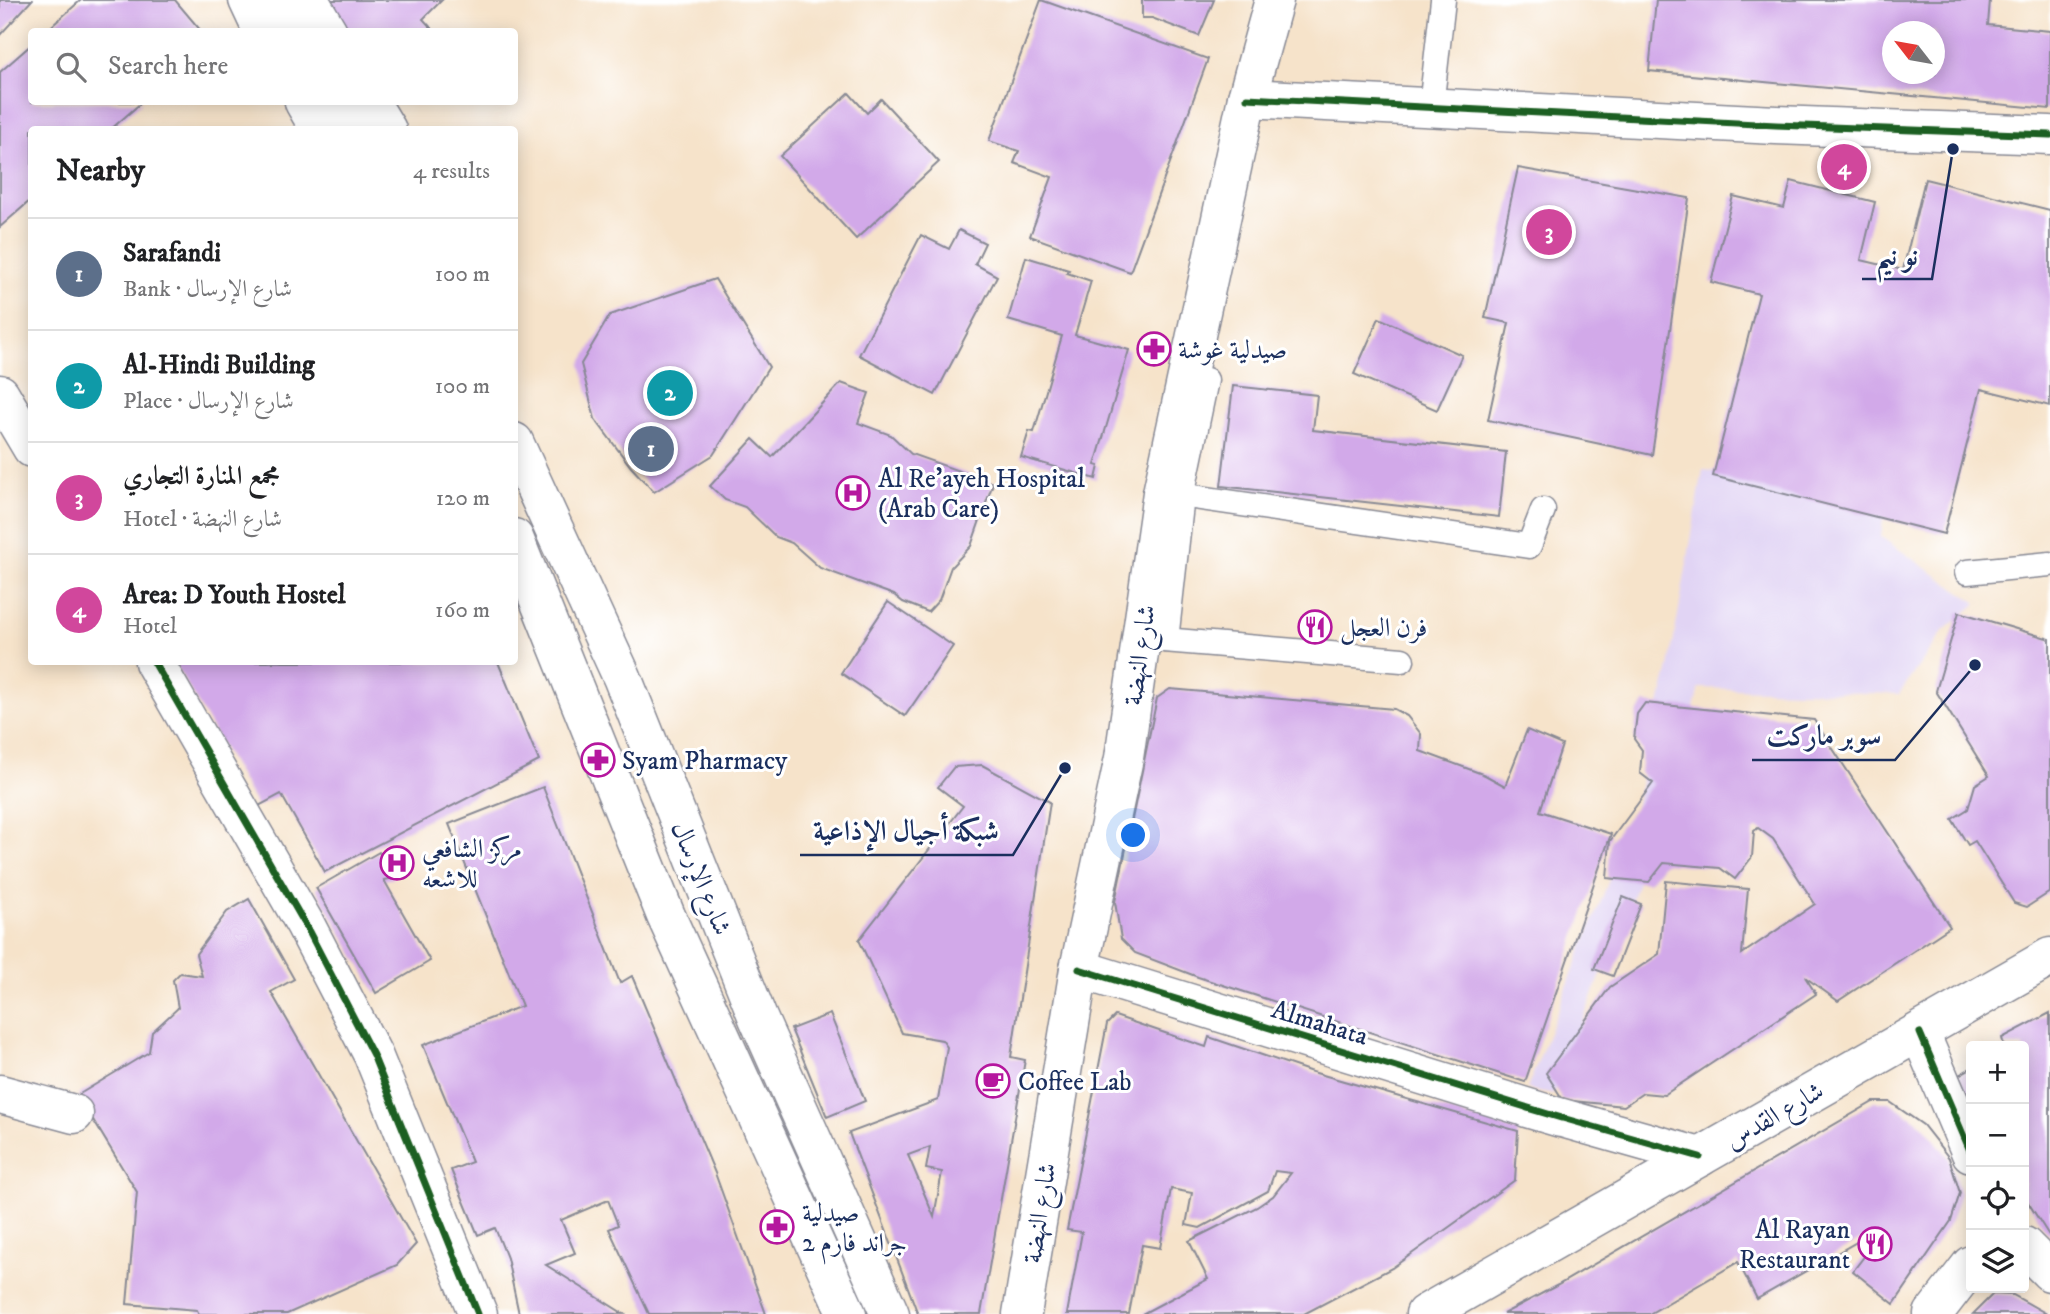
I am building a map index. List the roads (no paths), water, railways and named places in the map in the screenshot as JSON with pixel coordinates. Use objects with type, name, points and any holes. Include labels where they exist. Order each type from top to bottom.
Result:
[{"type":"main road","points":[[248,0],[261,28]]},
{"type":"main road","points":[[280,0],[298,28]]},
{"type":"main road","points":[[309,0],[326,28]]},
{"type":"main road","name":"شارع النهضة","points":[[1023,1314],[1079,969],[1124,758],[1154,639],[1172,494],[1247,98],[1274,0]]},
{"type":"main road","points":[[1247,98],[1776,125],[2050,135]]},
{"type":"main road","points":[[306,105],[318,126]]},
{"type":"main road","points":[[347,105],[359,126]]},
{"type":"main road","points":[[372,105],[385,126]]},
{"type":"main road","points":[[0,394],[28,442]]},
{"type":"main road","name":"شارع الإرسال","points":[[518,451],[622,677],[758,1018],[890,1314]]},
{"type":"main road","name":"شارع الإرسال","points":[[518,548],[666,916],[847,1314]]},
{"type":"main road","points":[[156,665],[305,924],[373,1055],[478,1314]]},
{"type":"main road","name":"شارع القدس","points":[[1425,1314],[2050,957]]},
{"type":"main road","name":"Almahata","points":[[1079,969],[1561,1118],[1527,1108],[1581,1124],[1700,1157]]},
{"type":"main road","points":[[1920,1033],[1966,1141]]},
{"type":"main road","points":[[0,1094],[74,1114]]},
{"type":"main road","points":[[2029,1251],[2050,1272]]},
{"type":"main road","points":[[1933,1314],[1966,1271]]},
{"type":"lane","points":[[1431,107],[1443,0]]},
{"type":"lane","points":[[1172,494],[1529,546],[1543,510]]},
{"type":"lane","points":[[1967,572],[2050,564]]},
{"type":"lane","points":[[1154,639],[1402,660]]},
{"type":"place","name":"نو نيم","points":[[1953,149]]},
{"type":"place","name":"Area: D Youth Hostel","points":[[1844,167]]},
{"type":"place","name":"مجمع المنارة التجاري","points":[[1549,232]]},
{"type":"place","name":"صيدلية غوشة","points":[[1154,349]]},
{"type":"place","name":"Al-Hindi Building","points":[[670,393]]},
{"type":"place","name":"Sarafandi","points":[[651,449]]},
{"type":"place","name":"Al Re'ayeh Hospital (Arab Care)","points":[[853,493]]},
{"type":"place","name":"فرن العجل","points":[[1315,627]]},
{"type":"place","name":"سوبر ماركت","points":[[1975,665]]},
{"type":"place","name":"Syam Pharmacy","points":[[598,760]]},
{"type":"place","name":"شبكة أجيال الإذاعية","points":[[1065,768]]},
{"type":"place","name":"مركز الشافعي للاشعه","points":[[397,863]]},
{"type":"place","name":"Coffee Lab","points":[[993,1081]]},
{"type":"place","name":"صيدلية جراند فارم 2","points":[[777,1227]]},
{"type":"place","name":"Al Rayan Restaurant","points":[[1875,1244]]}]
